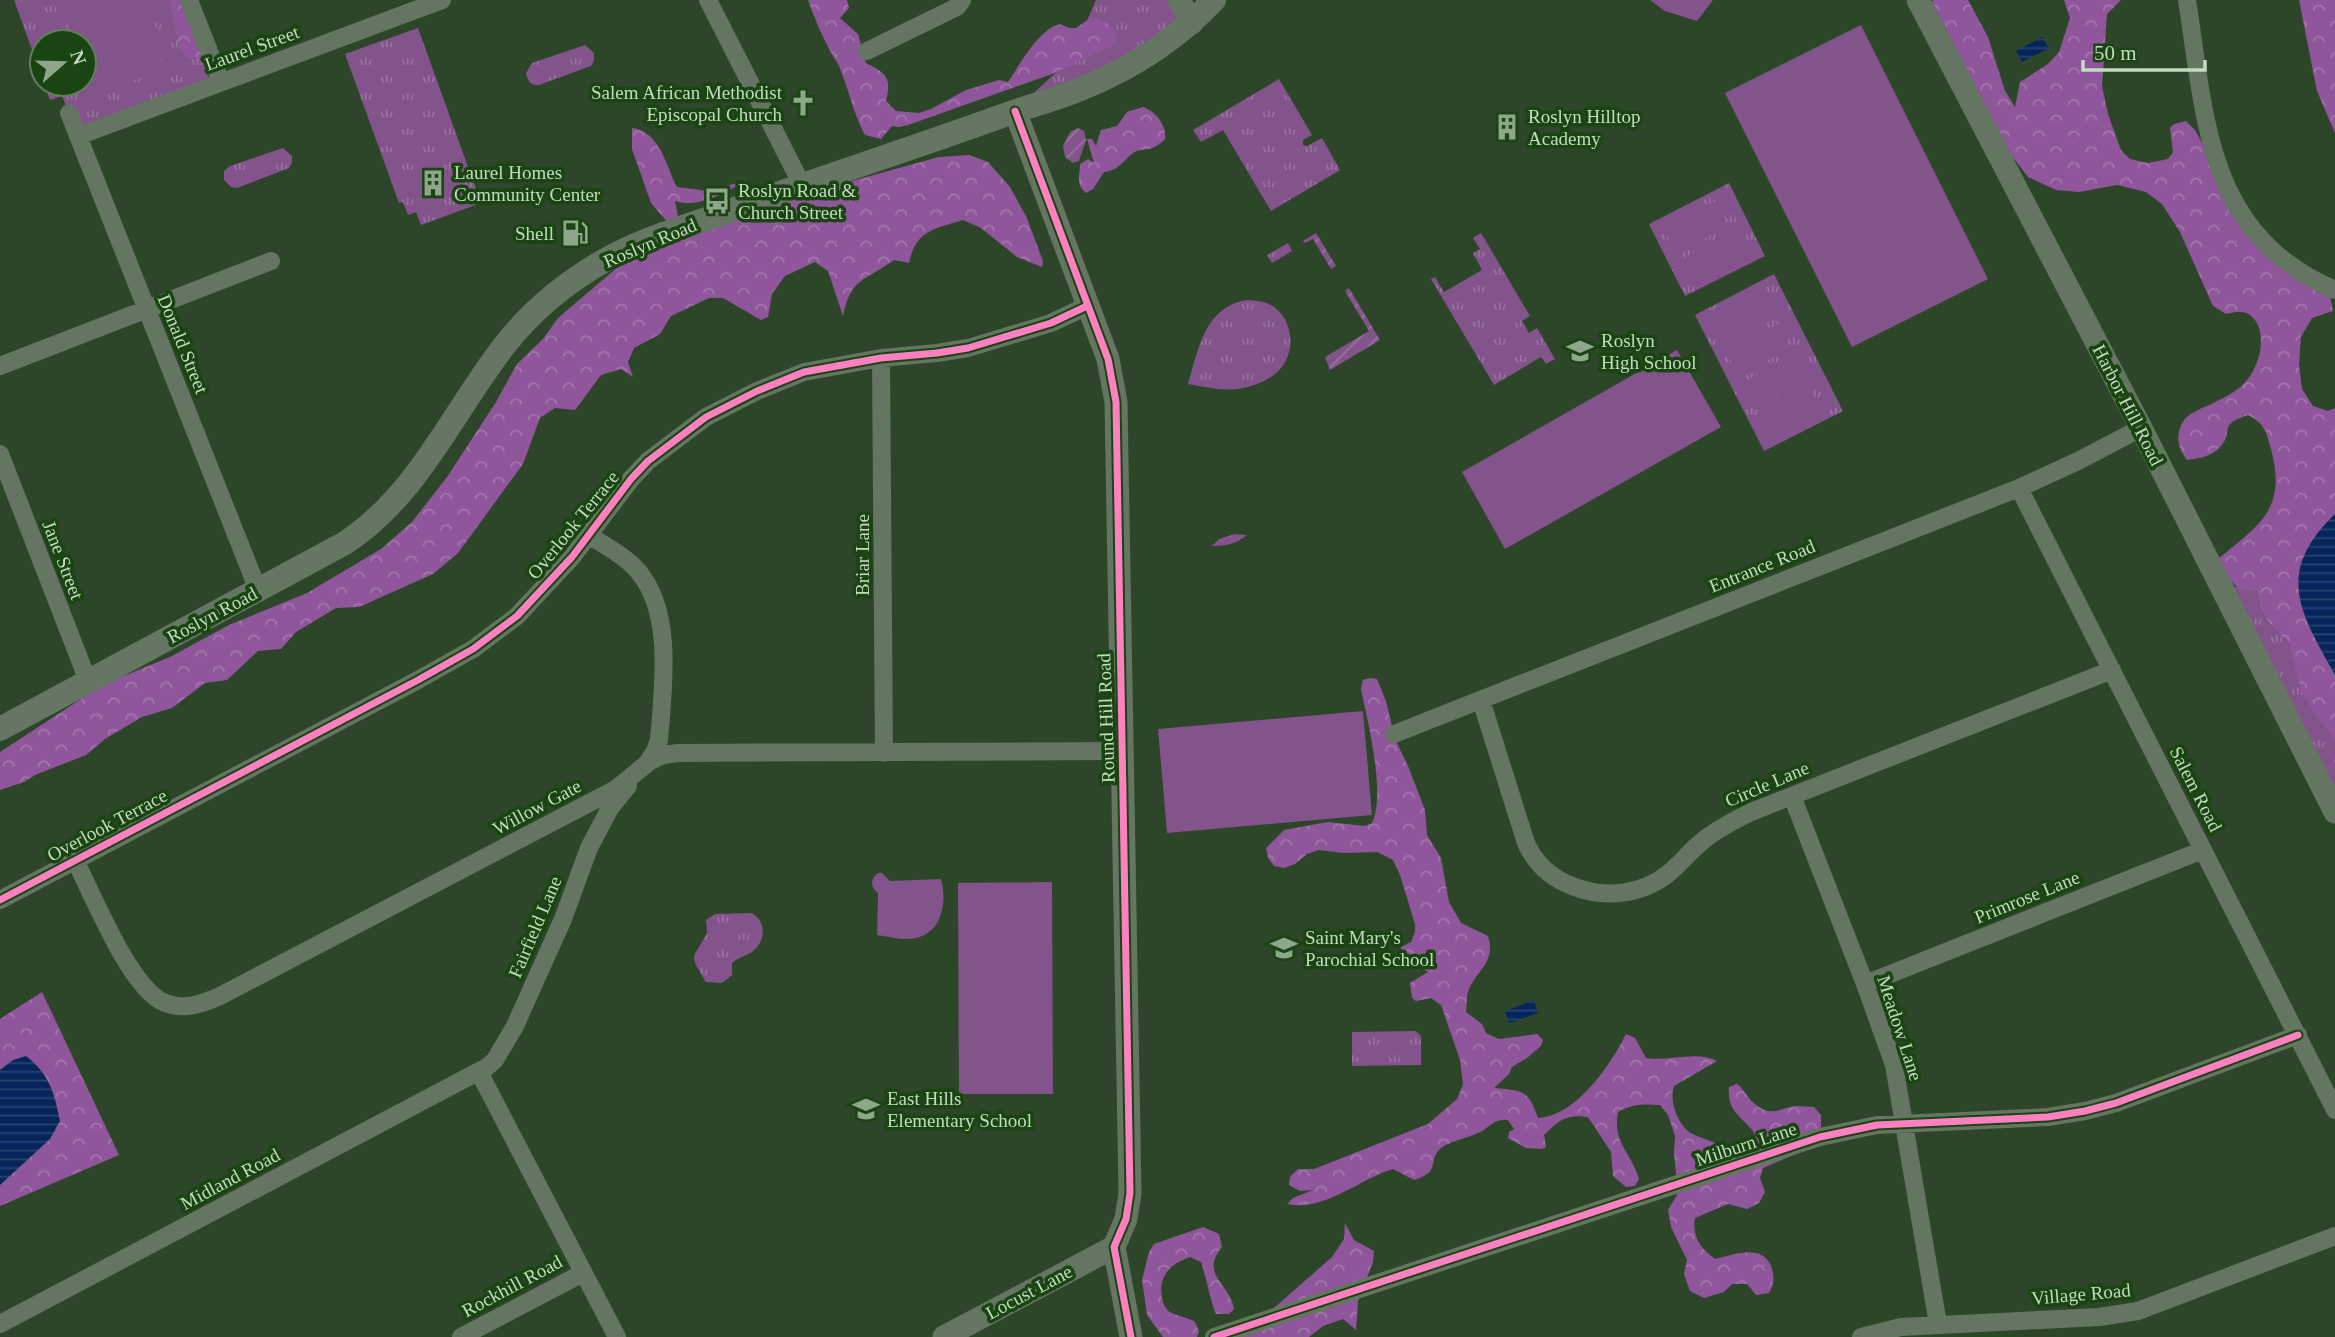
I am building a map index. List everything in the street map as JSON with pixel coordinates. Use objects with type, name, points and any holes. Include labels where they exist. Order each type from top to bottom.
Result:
[{"type":"main road","name":"Roslyn Road","points":[[0,729],[345,543],[383,515],[418,471],[504,346],[544,304],[573,279],[632,247],[1095,82],[1141,59],[1192,23],[1214,0]]},
{"type":"street","points":[[189,0],[221,82]]},
{"type":"street","name":"Laurel Street","points":[[78,136],[442,0]]},
{"type":"street","points":[[708,0],[802,185]]},
{"type":"street","points":[[1179,0],[1192,23]]},
{"type":"street","name":"Harbor Hill Road","points":[[1918,0],[2141,428],[2335,812]]},
{"type":"street","points":[[2187,0],[2208,134],[2220,174],[2235,206],[2253,232],[2280,258],[2311,279],[2335,290]]},
{"type":"street","points":[[867,51],[958,2]]},
{"type":"street","name":"Round Hill Road","points":[[1015,111],[1108,359],[1116,401],[1130,1193],[1126,1219],[1114,1247]]},
{"type":"street","name":"Donald Street","points":[[69,113],[258,590]]},
{"type":"street","points":[[0,366],[271,261]]},
{"type":"street","name":"Overlook Terrace","points":[[0,900],[473,649],[517,616],[590,537],[640,470],[706,417],[757,391],[804,372],[881,358],[968,348],[1039,327],[1087,306]]},
{"type":"street","name":"Briar Lane","points":[[881,358],[884,753]]},
{"type":"street","name":"Entrance Road","points":[[1394,734],[2019,488],[2141,428]]},
{"type":"street","name":"Jane Street","points":[[0,454],[88,681]]},
{"type":"street","name":"Salem Road","points":[[2019,488],[2335,1110]]},
{"type":"street","name":"Fairfield Lane","points":[[479,1072],[495,1060],[515,1026],[563,919],[589,848],[610,808],[650,761],[659,740],[664,644],[660,620],[647,585],[637,569],[590,537]]},
{"type":"street","name":"Circle Lane","points":[[1481,700],[1530,851],[1552,876],[1585,891],[1619,894],[1651,884],[1668,874],[1702,841],[1721,827],[1751,812],[2112,670]]},
{"type":"street","name":"Willow Gate","points":[[75,860],[140,983],[152,995],[166,1003],[191,1007],[220,996],[616,789],[650,761],[663,755],[1123,751]]},
{"type":"street","name":"Meadow Lane","points":[[1792,796],[1892,1058],[1938,1324]]},
{"type":"street","name":"Primrose Lane","points":[[1865,984],[2203,850]]},
{"type":"street","name":"Milburn Lane","points":[[1214,1337],[1257,1331],[1820,1137],[1877,1125],[2048,1117],[2085,1111],[2116,1103],[2298,1035]]},
{"type":"street","points":[[479,1072],[617,1337]]},
{"type":"street","name":"Midland Road","points":[[0,1324],[479,1072]]},
{"type":"street","name":"Village Road","points":[[1861,1337],[1901,1327],[2099,1317],[2138,1311],[2335,1236]]},
{"type":"street","points":[[1114,1247],[1131,1337]]},
{"type":"street","name":"Locust Lane","points":[[944,1337],[1114,1247]]},
{"type":"street","name":"Rockhill Road","points":[[461,1337],[583,1273]]},
{"type":"green space","points":[[14,0],[179,0],[211,83],[78,136],[63,98],[98,98],[98,28],[28,28],[28,38]]},
{"type":"green space","points":[[55,0],[89,0],[59,11]]},
{"type":"green space","points":[[107,0],[145,0],[159,37],[153,40],[164,69],[98,94],[98,62],[144,44],[98,60],[98,28],[69,28],[64,16]]},
{"type":"green space","points":[[169,0],[185,0],[202,52],[201,57],[188,58],[183,52],[177,38]]},
{"type":"green space","points":[[808,0],[847,0],[849,8],[840,18],[858,34],[866,63],[886,77],[886,101],[896,111],[919,113],[966,90],[999,80],[1008,82],[1037,40],[1052,27],[1060,24],[1076,28],[1092,17],[1112,27],[1117,40],[1112,46],[1052,74],[908,125],[892,126],[881,139],[865,135],[839,66],[822,36]]},
{"type":"green space","points":[[1096,0],[1179,0],[1192,23],[1015,111],[1071,58]]},
{"type":"green space","points":[[1650,0],[1713,0],[1697,21],[1665,11]]},
{"type":"green space","points":[[1933,0],[1968,0],[1988,37],[2005,91],[2015,107],[2020,82],[2048,64],[2059,52],[2070,18],[2064,0],[2121,0],[2107,14],[2102,86],[2108,114],[2121,150],[2130,159],[2148,163],[2168,159],[2173,152],[2170,128],[2186,121],[2195,130],[2206,150],[2237,222],[2279,265],[2330,296],[2333,311],[2312,318],[2301,337],[2299,365],[2302,389],[2313,406],[2328,411],[2335,408],[2335,743],[2302,693],[2289,644],[2269,623],[2259,606],[2256,589],[2244,592],[2240,590],[2215,565],[2217,560],[2257,525],[2272,501],[2275,470],[2264,429],[2248,415],[2230,424],[2223,444],[2210,455],[2187,460],[2179,445],[2179,430],[2186,418],[2233,392],[2251,375],[2261,347],[2257,324],[2252,316],[2245,312],[2226,314],[2213,306],[2180,232],[2162,204],[2146,192],[2117,185],[2079,192],[2056,190],[2028,177],[2009,152]]},
{"type":"green space","points":[[2299,0],[2335,0],[2335,133],[2317,91]]},
{"type":"green space","points":[[1861,25],[1988,279],[1852,347],[1725,93]]},
{"type":"green space","points":[[418,28],[481,203],[421,225],[416,212],[408,215],[403,202],[399,203],[345,54]]},
{"type":"green space","points":[[585,45],[594,53],[591,66],[539,85],[528,80],[526,73],[532,63]]},
{"type":"green space","points":[[1279,79],[1312,135],[1303,140],[1303,145],[1307,146],[1322,138],[1340,170],[1271,211],[1223,130],[1201,142],[1193,130]]},
{"type":"green space","points":[[1143,107],[1159,119],[1165,139],[1156,147],[1133,153],[1117,168],[1104,172],[1093,189],[1086,193],[1079,183],[1080,164],[1088,159],[1094,163],[1087,139],[1092,139],[1096,146],[1101,130],[1117,126],[1127,112]]},
{"type":"green space","points":[[632,128],[650,136],[656,143],[677,187],[709,191],[747,180],[703,201],[675,201],[679,222],[834,186],[939,157],[969,155],[988,162],[1010,187],[1026,216],[1043,261],[1042,267],[1017,257],[981,228],[963,220],[928,232],[916,244],[909,263],[894,260],[860,282],[850,294],[843,316],[828,271],[815,262],[785,276],[772,294],[768,317],[761,320],[723,298],[709,298],[671,316],[660,334],[634,348],[628,362],[633,377],[621,369],[601,375],[575,410],[555,408],[540,418],[523,464],[458,553],[433,574],[359,607],[336,608],[296,632],[281,649],[258,651],[227,680],[205,683],[172,708],[142,717],[105,739],[86,755],[0,790],[0,752],[104,684],[170,657],[229,625],[307,593],[381,549],[412,522],[447,477],[496,402],[517,364],[543,339],[558,318],[670,225],[651,203],[632,149]]},
{"type":"green space","points":[[1078,128],[1084,131],[1086,140],[1079,161],[1073,163],[1065,157],[1063,146],[1070,132]]},
{"type":"green space","points":[[283,148],[292,156],[289,168],[237,188],[231,187],[224,180],[224,171],[230,166]]},
{"type":"green space","points":[[1729,183],[1765,256],[1685,296],[1649,224]]},
{"type":"green space","points":[[1716,201],[1728,226],[1676,253],[1663,228]]},
{"type":"green space","points":[[1316,233],[1336,266],[1331,269],[1313,239],[1305,243],[1303,241]]},
{"type":"green space","points":[[1481,233],[1530,316],[1522,321],[1529,333],[1537,328],[1555,359],[1546,364],[1541,357],[1494,385],[1431,279],[1435,277],[1444,292],[1482,270],[1473,253],[1480,249],[1473,238]]},
{"type":"green space","points":[[1732,234],[1745,258],[1693,285],[1680,260]]},
{"type":"green space","points":[[1288,243],[1292,251],[1272,263],[1267,255]]},
{"type":"green space","points":[[1774,274],[1843,411],[1764,451],[1695,315]]},
{"type":"green space","points":[[1349,288],[1380,340],[1330,370],[1325,357],[1369,331],[1345,291]]},
{"type":"green space","points":[[1762,292],[1774,317],[1722,344],[1710,319]]},
{"type":"green space","points":[[1249,300],[1271,305],[1284,317],[1288,325],[1289,352],[1281,368],[1264,381],[1243,388],[1222,389],[1188,384],[1206,330],[1213,319],[1222,310]]},
{"type":"green space","points":[[1778,324],[1790,349],[1738,375],[1726,351]]},
{"type":"green space","points":[[1677,350],[1721,427],[1505,549],[1462,472]]},
{"type":"green space","points":[[1794,356],[1807,381],[1754,408],[1742,383]]},
{"type":"green space","points":[[1810,388],[1823,413],[1771,440],[1758,415]]},
{"type":"green space","points":[[1235,534],[1247,535],[1231,544],[1212,546],[1219,539]]},
{"type":"green space","points":[[2221,557],[2217,560],[2235,587],[2256,589],[2259,606],[2269,623],[2289,644],[2303,693],[2335,743],[2335,811],[2211,562]]},
{"type":"green space","points":[[1377,679],[1386,701],[1395,739],[1425,810],[1427,835],[1441,858],[1449,902],[1461,923],[1488,936],[1488,959],[1469,989],[1466,1012],[1482,1024],[1486,1033],[1499,1039],[1537,1034],[1543,1040],[1541,1046],[1512,1067],[1509,1074],[1494,1088],[1523,1093],[1531,1102],[1538,1118],[1552,1115],[1566,1109],[1590,1087],[1611,1060],[1626,1034],[1635,1038],[1646,1058],[1700,1056],[1717,1061],[1674,1086],[1673,1105],[1678,1117],[1689,1132],[1700,1137],[1743,1151],[1759,1148],[1753,1131],[1735,1112],[1730,1102],[1729,1087],[1737,1084],[1752,1102],[1766,1111],[1797,1106],[1814,1107],[1821,1115],[1821,1130],[1793,1155],[1763,1168],[1760,1178],[1765,1192],[1759,1203],[1747,1209],[1728,1204],[1695,1218],[1698,1242],[1715,1259],[1746,1252],[1767,1259],[1773,1277],[1769,1293],[1756,1295],[1747,1284],[1732,1284],[1724,1292],[1704,1298],[1690,1291],[1684,1274],[1687,1260],[1671,1227],[1668,1210],[1678,1193],[1675,1136],[1668,1115],[1660,1105],[1638,1105],[1618,1112],[1620,1140],[1639,1179],[1635,1186],[1626,1187],[1613,1176],[1611,1152],[1588,1117],[1574,1116],[1559,1122],[1544,1135],[1546,1147],[1542,1149],[1526,1148],[1508,1138],[1509,1132],[1514,1129],[1508,1120],[1503,1120],[1441,1148],[1431,1170],[1423,1177],[1414,1180],[1393,1169],[1328,1199],[1301,1205],[1287,1204],[1293,1198],[1313,1190],[1300,1191],[1289,1185],[1290,1177],[1298,1169],[1314,1169],[1428,1124],[1457,1099],[1463,1084],[1460,1060],[1441,1005],[1431,998],[1416,1001],[1412,998],[1410,983],[1428,972],[1402,955],[1401,947],[1411,942],[1415,924],[1393,860],[1377,852],[1344,853],[1319,850],[1284,868],[1274,866],[1268,858],[1266,848],[1284,830],[1328,822],[1365,826],[1372,823],[1376,811],[1377,777],[1361,690],[1363,680]]},
{"type":"green space","points":[[1363,711],[1372,815],[1167,833],[1158,729]]},
{"type":"green space","points":[[878,873],[882,873],[890,881],[941,879],[941,914],[925,935],[911,939],[877,935],[878,893],[872,883]]},
{"type":"green space","points":[[1052,882],[1053,1094],[959,1094],[958,883]]},
{"type":"green space","points":[[752,913],[760,922],[763,932],[757,948],[732,963],[732,975],[722,983],[706,982],[694,957],[707,933],[706,920],[715,914]]},
{"type":"green space","points":[[42,992],[119,1155],[0,1206],[0,1019]]},
{"type":"green space","points":[[1416,1031],[1421,1036],[1421,1065],[1352,1066],[1352,1032]]},
{"type":"green space","points":[[1345,1223],[1354,1240],[1374,1251],[1373,1262],[1358,1301],[1356,1330],[1343,1319],[1323,1326],[1309,1337],[1241,1337],[1332,1257],[1344,1239]]},
{"type":"green space","points":[[1203,1227],[1219,1234],[1222,1247],[1216,1257],[1215,1272],[1234,1309],[1229,1314],[1216,1314],[1201,1262],[1190,1257],[1171,1267],[1164,1277],[1161,1290],[1168,1311],[1195,1322],[1199,1331],[1197,1337],[1163,1337],[1147,1315],[1142,1280],[1149,1252],[1154,1244]]},
{"type":"water","points":[[2042,37],[2049,48],[2022,62],[2016,51]]},
{"type":"water","points":[[2335,514],[2335,675],[2304,612],[2299,593],[2299,574],[2304,555],[2316,535]]},
{"type":"water","points":[[1534,1000],[1538,1013],[1509,1023],[1505,1011]]},
{"type":"water","points":[[26,1056],[46,1077],[56,1101],[60,1121],[50,1139],[0,1185],[0,1070],[13,1060]]},
{"type":"cycle path","points":[[1015,111],[1108,359],[1116,402],[1130,1193],[1126,1219],[1114,1247],[1131,1337]]},
{"type":"cycle path","points":[[0,900],[473,649],[517,616],[572,557],[631,479],[648,461],[706,417],[757,391],[804,372],[881,358],[968,348],[1051,323],[1087,306]]},
{"type":"cycle path","points":[[1214,1337],[1820,1137],[1877,1125],[2048,1117],[2085,1111],[2116,1103],[2298,1035]]},
{"type":"place","name":"Salem African Methodist Episcopal Church","points":[[803,103]]},
{"type":"place","name":"Roslyn Hilltop Academy","points":[[1507,127]]},
{"type":"place","name":"Laurel Homes Community Center","points":[[433,183]]},
{"type":"place","name":"Roslyn Road & Church Street","points":[[717,201]]},
{"type":"place","name":"Shell","points":[[575,233]]},
{"type":"place","name":"Roslyn High School","points":[[1580,351]]},
{"type":"place","name":"Saint Mary's Parochial School","points":[[1284,948]]},
{"type":"place","name":"East Hills Elementary School","points":[[866,1109]]}]
